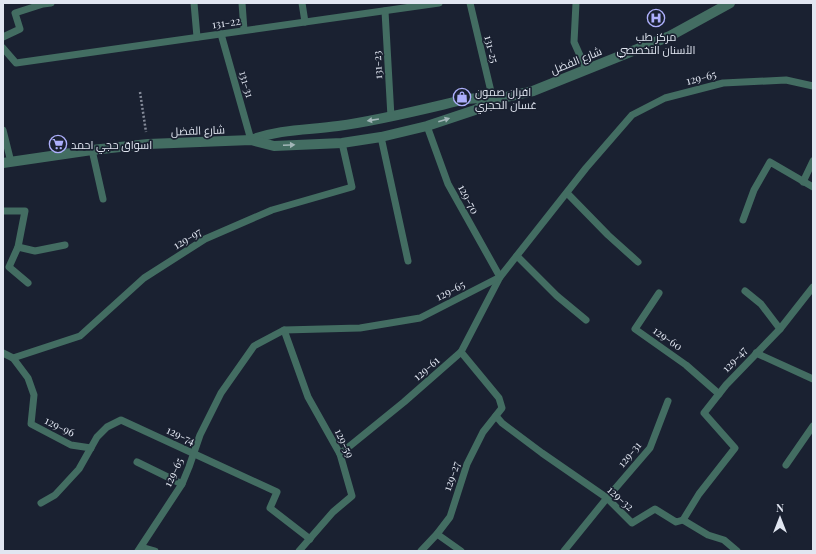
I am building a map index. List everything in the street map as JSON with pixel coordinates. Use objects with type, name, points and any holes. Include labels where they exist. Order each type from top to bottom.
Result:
[{"type":"street","name":"شارع الفضل","points":[[251,140],[274,146],[342,143],[381,137],[427,126],[475,110],[493,100],[533,90],[670,36],[730,3]]},
{"type":"street","name":"شارع الفضل","points":[[7,162],[148,144],[251,140],[275,132],[337,126],[391,117],[467,99],[480,98],[493,100]]},
{"type":"lane","points":[[3,37],[20,29],[15,13],[51,3]]},
{"type":"lane","points":[[194,3],[197,37]]},
{"type":"lane","points":[[242,3],[244,30]]},
{"type":"lane","points":[[302,3],[305,22]]},
{"type":"lane","name":"131-22","points":[[3,48],[16,63],[439,3]]},
{"type":"lane","name":"131-25","points":[[470,3],[493,100]]},
{"type":"lane","points":[[576,3],[574,42],[586,69]]},
{"type":"lane","name":"131-23","points":[[385,11],[391,117]]},
{"type":"lane","name":"131-31","points":[[221,34],[251,140]]},
{"type":"lane","name":"129-65","points":[[140,549],[182,484],[200,435],[221,393],[254,346],[284,330],[360,328],[420,318],[500,277],[632,114],[665,98],[723,83],[786,80],[813,86]]},
{"type":"lane","name":"129-70","points":[[427,126],[448,184],[500,277]]},
{"type":"lane","points":[[3,130],[7,162]]},
{"type":"lane","points":[[381,137],[408,261]]},
{"type":"lane","name":"129-97","points":[[13,358],[80,336],[144,278],[205,239],[272,210],[352,187],[342,143]]},
{"type":"lane","points":[[92,150],[103,199]]},
{"type":"lane","points":[[803,182],[813,161]]},
{"type":"lane","points":[[743,220],[754,190],[770,162],[813,187]]},
{"type":"lane","points":[[567,193],[608,235],[638,262]]},
{"type":"lane","points":[[3,211],[25,211],[18,247],[9,267],[28,282]]},
{"type":"lane","points":[[18,247],[36,251],[65,245]]},
{"type":"lane","points":[[517,256],[557,296],[586,320]]},
{"type":"lane","name":"129-61","points":[[340,454],[404,402],[461,352],[500,277]]},
{"type":"lane","name":"129-47","points":[[683,520],[699,494],[735,448],[704,413],[756,353],[780,329],[813,287]]},
{"type":"lane","points":[[745,291],[760,304],[780,329]]},
{"type":"lane","name":"129-60","points":[[659,293],[635,329],[686,365],[719,394]]},
{"type":"lane","name":"129-59","points":[[284,330],[308,397],[340,454],[352,496],[333,512],[310,538],[302,550]]},
{"type":"lane","name":"129-27","points":[[421,551],[450,517],[466,464],[483,432],[502,408],[499,398],[461,352]]},
{"type":"lane","name":"129-96","points":[[3,353],[13,358],[28,378],[34,395],[31,424],[71,445],[91,448]]},
{"type":"lane","points":[[756,353],[813,379]]},
{"type":"lane","name":"129-31","points":[[564,551],[650,448],[668,401]]},
{"type":"lane","name":"129-32","points":[[496,416],[502,423],[542,453],[607,498],[632,523],[655,509],[676,522],[683,520],[708,535],[724,540],[738,551]]},
{"type":"lane","name":"129-74","points":[[41,503],[55,495],[79,469],[97,437],[107,427],[121,420],[277,492],[270,508],[310,538]]},
{"type":"lane","points":[[786,465],[813,426]]},
{"type":"lane","points":[[137,462],[182,484]]},
{"type":"lane","points":[[437,534],[461,551]]},
{"type":"lane","points":[[140,549],[155,551]]},
{"type":"path","points":[[140,92],[148,144]]},
{"type":"place","name":"مركز طب الأسنان التخصصي","points":[[656,18]]},
{"type":"place","name":"افران صمون غسان الحجري","points":[[462,97]]},
{"type":"place","name":"اسواق حجي احمد","points":[[58,144]]}]
